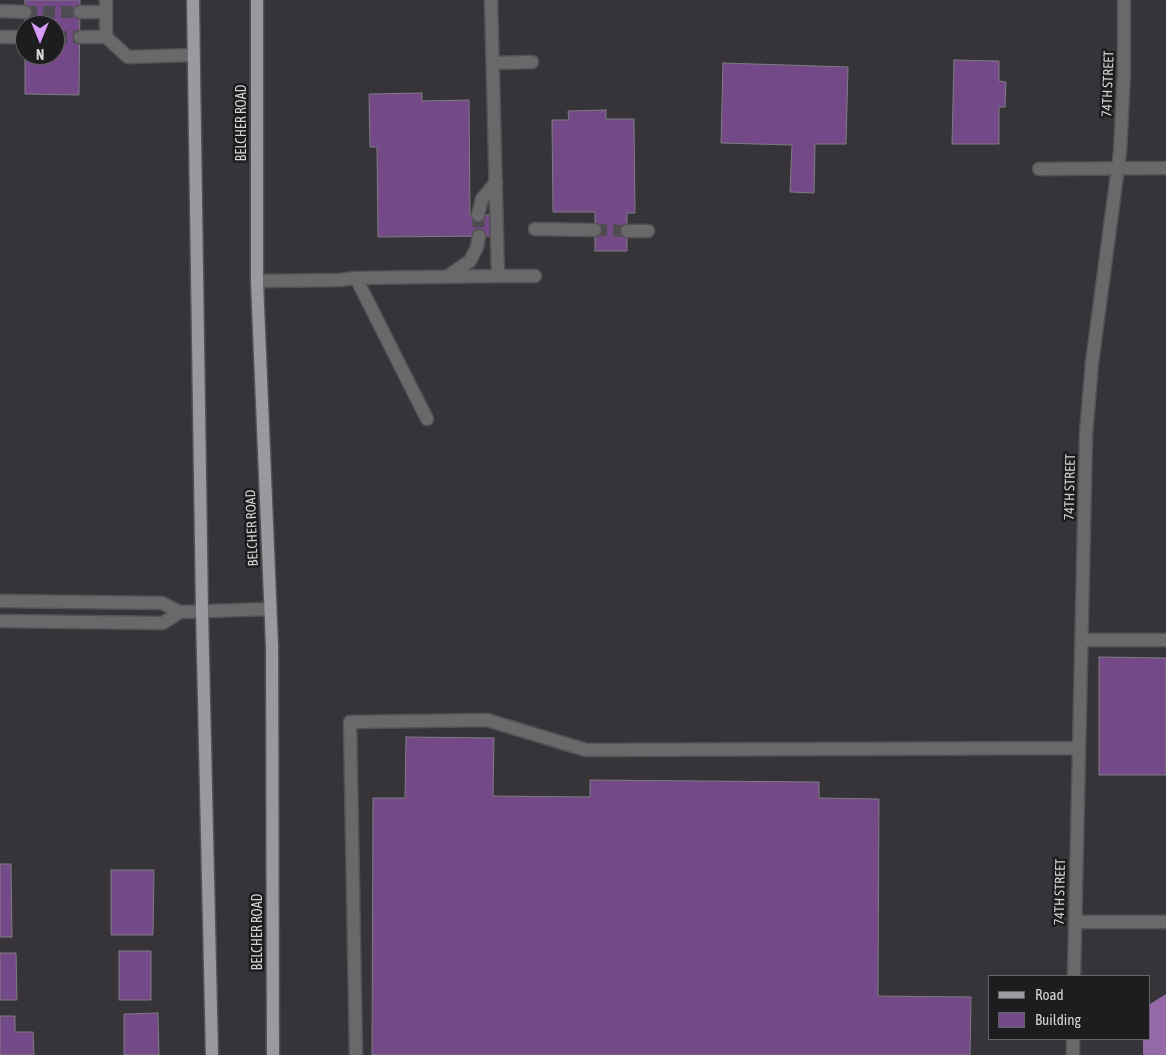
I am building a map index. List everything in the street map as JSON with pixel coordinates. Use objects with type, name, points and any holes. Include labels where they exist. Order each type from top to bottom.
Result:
[{"type":"main road","points":[[193,0],[202,611],[212,1055]]},
{"type":"main road","name":"BELCHER ROAD","points":[[257,0],[257,281],[270,609],[273,1055]]},
{"type":"street","points":[[491,0],[498,276]]},
{"type":"street","name":"74TH STREET","points":[[1074,975],[1086,434],[1093,354],[1120,152],[1124,72],[1124,0]]},
{"type":"street","points":[[80,12],[106,6],[106,37]]},
{"type":"street","points":[[0,11],[25,12]]},
{"type":"street","points":[[0,37],[15,37]]},
{"type":"street","points":[[80,37],[106,37],[128,57],[194,55]]},
{"type":"street","points":[[493,63],[532,62]]},
{"type":"street","points":[[1039,169],[1166,168]]},
{"type":"street","points":[[478,215],[482,199],[496,182]]},
{"type":"street","points":[[535,229],[595,230]]},
{"type":"street","points":[[627,231],[648,231]]},
{"type":"street","points":[[448,276],[470,261],[477,247],[479,236]]},
{"type":"street","points":[[257,281],[448,276],[535,276]]},
{"type":"street","points":[[356,278],[427,419]]},
{"type":"street","points":[[0,601],[162,603],[180,612],[270,609]]},
{"type":"street","points":[[0,621],[163,623],[180,612]]},
{"type":"street","points":[[1081,640],[1166,640]]},
{"type":"street","points":[[356,1055],[350,722],[487,720],[586,750],[1078,748]]},
{"type":"street","points":[[1075,922],[1166,922]]},
{"type":"street","points":[[1073,1040],[1073,1055]]},
{"type":"shaded area","points":[[1166,994],[1166,1055],[1143,1055],[1143,1040],[1151,1040],[1151,1003]]},
{"type":"building","points":[[25,0],[80,0],[79,95],[25,94],[25,65],[65,65],[65,15],[25,15]]},
{"type":"building","points":[[954,60],[999,61],[999,81],[1006,82],[1005,107],[999,107],[999,144],[952,144]]},
{"type":"building","points":[[723,63],[848,67],[846,144],[815,144],[814,193],[790,192],[792,145],[721,143]]},
{"type":"building","points":[[422,93],[422,101],[469,100],[470,215],[492,215],[492,236],[378,237],[377,147],[370,147],[369,94]]},
{"type":"building","points":[[606,110],[606,119],[634,119],[635,213],[627,213],[627,251],[595,251],[595,212],[553,212],[552,120],[569,120],[568,111]]},
{"type":"building","points":[[1099,657],[1166,658],[1166,775],[1099,775]]},
{"type":"building","points":[[406,737],[494,738],[493,796],[590,797],[590,780],[819,782],[819,798],[879,799],[878,996],[971,997],[970,1055],[372,1055],[373,798],[405,798]]},
{"type":"building","points":[[0,864],[11,864],[12,937],[0,937]]},
{"type":"building","points":[[111,870],[154,870],[153,935],[111,935]]},
{"type":"building","points":[[119,951],[151,951],[151,1000],[119,1000]]},
{"type":"building","points":[[0,953],[16,953],[17,1000],[0,1000]]},
{"type":"building","points":[[158,1013],[159,1055],[124,1055],[124,1014]]},
{"type":"building","points":[[0,1016],[15,1016],[15,1032],[33,1032],[34,1055],[0,1055]]},
{"type":"tunnel","points":[[25,12],[80,12]]},
{"type":"tunnel","points":[[65,37],[80,37]]},
{"type":"tunnel","points":[[478,215],[479,236]]},
{"type":"tunnel","points":[[595,230],[627,231]]}]
